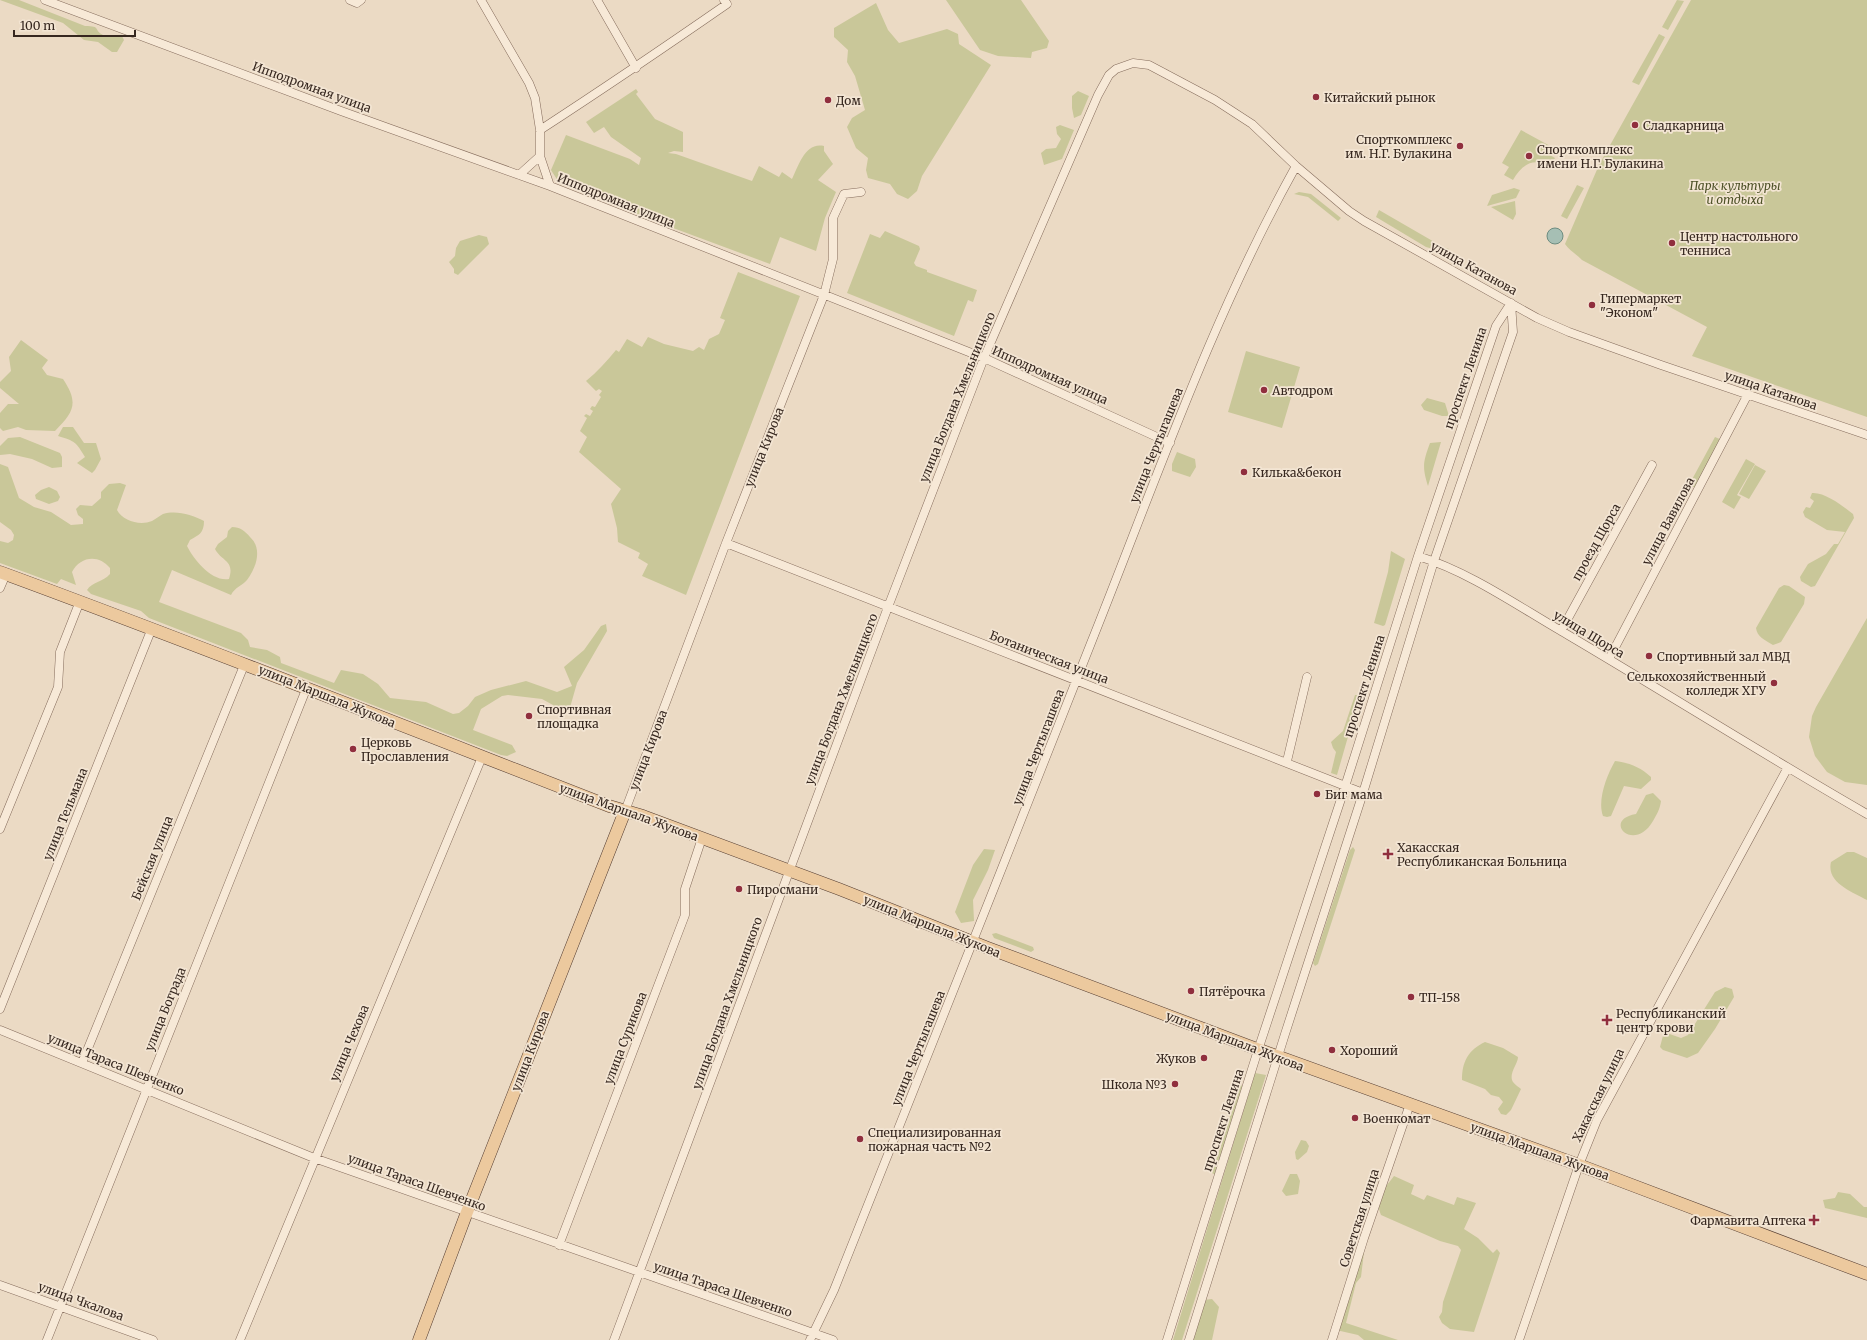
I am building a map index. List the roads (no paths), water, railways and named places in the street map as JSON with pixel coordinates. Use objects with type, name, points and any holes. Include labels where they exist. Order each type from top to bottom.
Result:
[{"type":"main road","name":"улица Маршала Жукова","points":[[3,573],[245,663],[482,757],[839,889],[1258,1050],[1579,1164],[1867,1274]]},
{"type":"main road","name":"улица Кирова","points":[[420,1340],[467,1212],[625,811]]},
{"type":"street","name":"Ипподромная улица","points":[[45,0],[341,111],[550,186],[984,358],[1170,443]]},
{"type":"street","points":[[350,0],[357,3],[361,0]]},
{"type":"street","points":[[481,0],[529,83],[535,98],[540,130],[540,156],[550,186]]},
{"type":"street","points":[[597,0],[636,68]]},
{"type":"street","points":[[540,130],[636,68],[726,2]]},
{"type":"street","name":"улица Катанова","points":[[1109,74],[1116,69],[1133,63],[1149,65],[1215,100],[1252,124],[1296,166],[1349,211],[1364,221],[1538,318],[1569,332],[1867,435]]},
{"type":"street","name":"улица Богдана Хмельницкого","points":[[614,1340],[888,606],[984,358],[1098,95],[1109,74]]},
{"type":"street","points":[[519,175],[540,156]]},
{"type":"street","name":"улица Чертыгашева","points":[[812,1337],[834,1290],[974,942],[1170,443],[1242,274],[1272,209],[1296,166]]},
{"type":"street","name":"улица Кирова","points":[[625,811],[726,543],[824,295],[833,259],[833,218],[844,194],[861,192]]},
{"type":"street","points":[[1189,1340],[1278,1057],[1364,793],[1434,561],[1512,332],[1511,303]]},
{"type":"street","name":"проспект Ленина","points":[[1167,1340],[1258,1050],[1345,786],[1418,556],[1496,326],[1511,303]]},
{"type":"street","name":"улица Вавилова","points":[[1609,659],[1748,394]]},
{"type":"street","name":"проезд Щорса","points":[[1561,631],[1652,465]]},
{"type":"street","name":"Ботаническая улица","points":[[726,543],[1077,681],[1287,761],[1364,793]]},
{"type":"street","name":"улица Щорса","points":[[1418,556],[1449,567],[1561,631],[1787,769],[1867,814]]},
{"type":"street","points":[[0,588],[3,573]]},
{"type":"street","points":[[0,829],[58,687],[60,652],[80,601]]},
{"type":"street","name":"улица Тельмана","points":[[0,1009],[152,628]]},
{"type":"street","name":"Бейская улица","points":[[82,1063],[245,663]]},
{"type":"street","points":[[1287,761],[1307,677]]},
{"type":"street","name":"улица Бограда","points":[[47,1340],[307,687]]},
{"type":"street","name":"улица Чехова","points":[[240,1340],[314,1158],[482,757]]},
{"type":"street","name":"Хакасская улица","points":[[1519,1340],[1579,1164],[1597,1120],[1787,769]]},
{"type":"street","name":"улица Сурикова","points":[[560,1245],[685,915],[685,889],[702,838]]},
{"type":"street","name":"улица Тараса Шевченко","points":[[0,1030],[314,1158],[639,1273],[812,1337],[833,1340]]},
{"type":"street","name":"Советская улица","points":[[1332,1340],[1364,1238],[1410,1104]]},
{"type":"street","name":"улица Чкалова","points":[[0,1285],[153,1340]]},
{"type":"place","name":"Китайский рынок","points":[[1316,97]]},
{"type":"place","name":"Дом","points":[[828,100]]},
{"type":"place","name":"Сладкарница","points":[[1635,125]]},
{"type":"place","name":"Спорткомплекс им. Н.Г. Булакина","points":[[1460,146]]},
{"type":"place","name":"Спорткомплекс имени Н.Г. Булакина","points":[[1529,156]]},
{"type":"place","name":"Центр настольного тенниса","points":[[1672,243]]},
{"type":"place","name":"Гипермаркет \"Эконом\"","points":[[1592,305]]},
{"type":"place","name":"Автодром","points":[[1264,390]]},
{"type":"place","name":"Килька&бекон","points":[[1244,472]]},
{"type":"place","name":"Спортивный зал МВД","points":[[1649,656]]},
{"type":"place","name":"Селькохозяйственный колледж ХГУ","points":[[1774,683]]},
{"type":"place","name":"Спортивная площадка","points":[[529,716]]},
{"type":"place","name":"Церковь Прославления","points":[[353,749]]},
{"type":"place","name":"Биг мама","points":[[1317,794]]},
{"type":"place","name":"Хакасская Республиканская Больница","points":[[1388,854]]},
{"type":"place","name":"Пиросмани","points":[[739,889]]},
{"type":"place","name":"Пятёрочка","points":[[1191,991]]},
{"type":"place","name":"ТП-158","points":[[1411,997]]},
{"type":"place","name":"Республиканский центр крови","points":[[1607,1020]]},
{"type":"place","name":"Хороший","points":[[1332,1050]]},
{"type":"place","name":"Жуков","points":[[1204,1058]]},
{"type":"place","name":"Школа №3","points":[[1175,1084]]},
{"type":"place","name":"Военкомат","points":[[1355,1118]]},
{"type":"place","name":"Специализированная пожарная часть №2","points":[[860,1139]]},
{"type":"place","name":"Фармавита Аптека","points":[[1814,1220]]},
{"type":"park label","name":"Парк культуры и отдыха","points":[[1735,192]]}]
